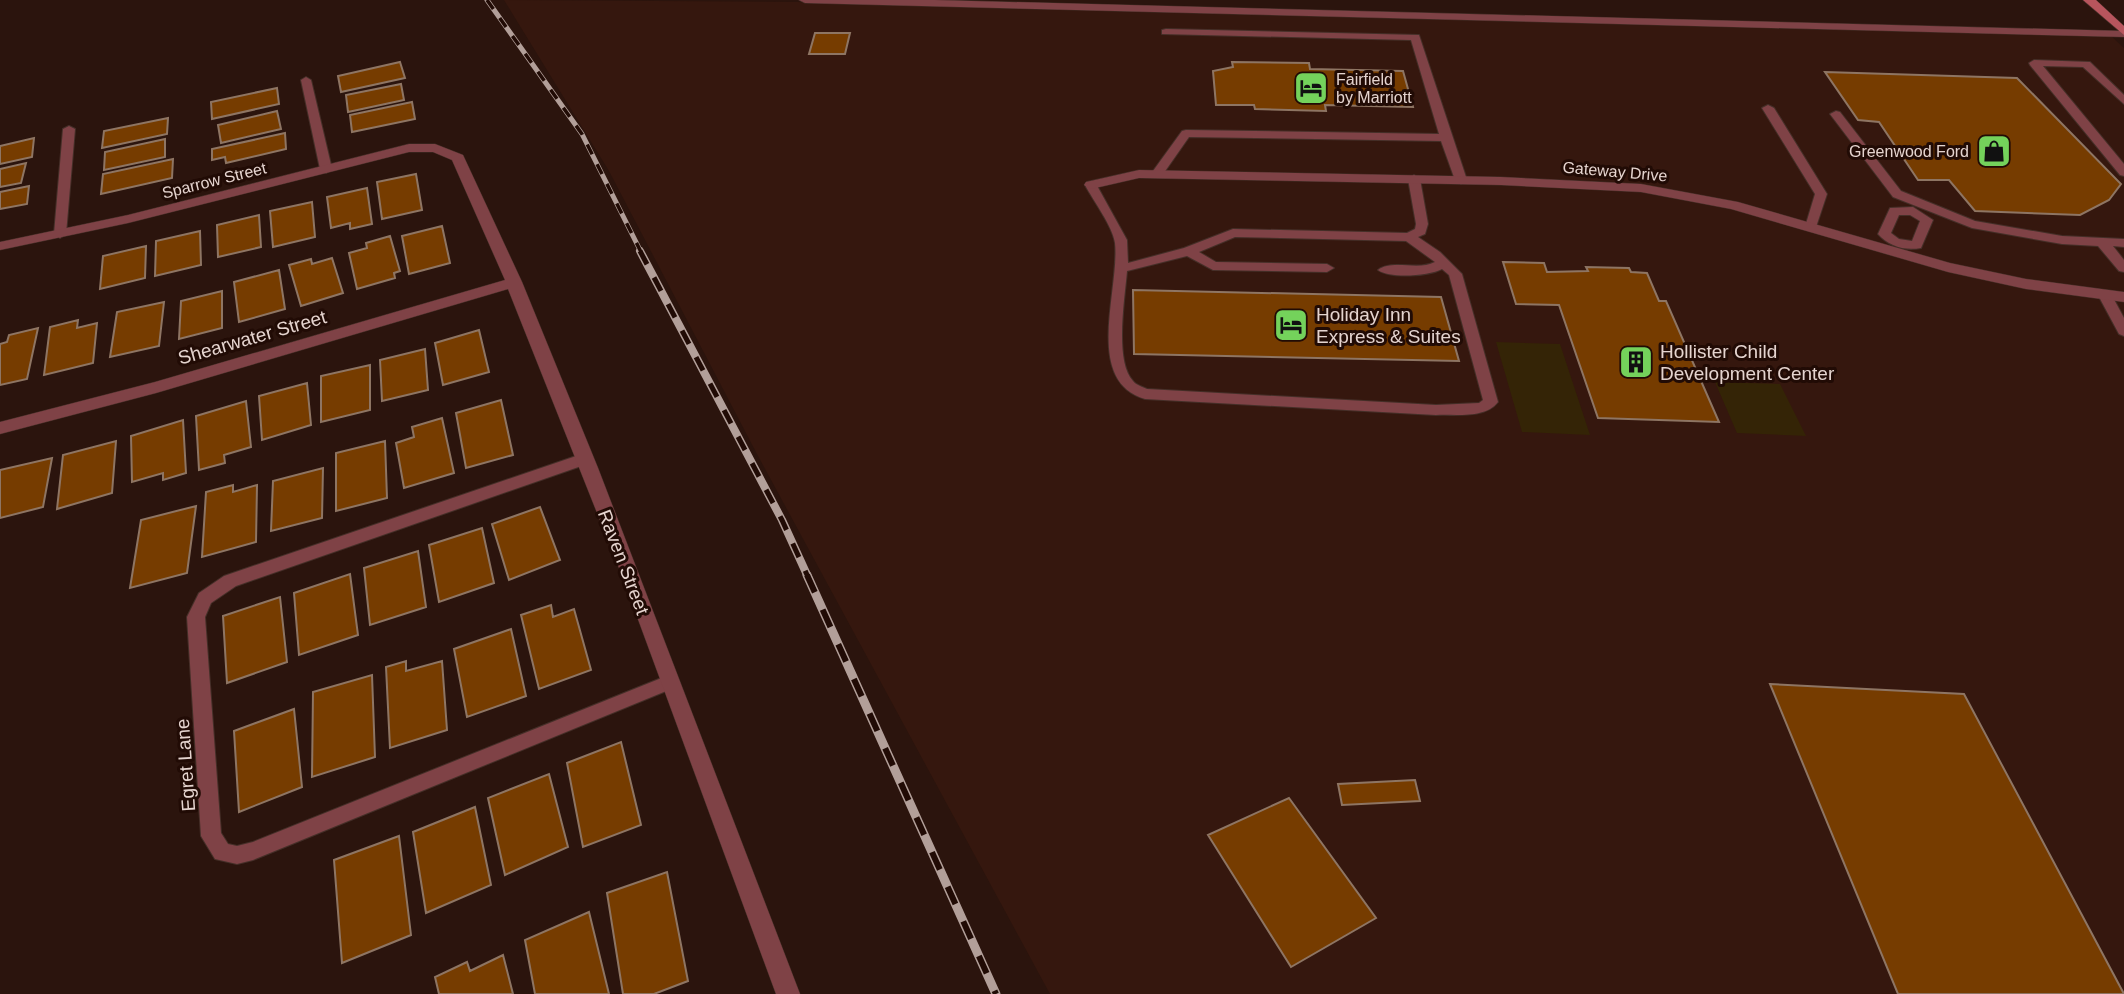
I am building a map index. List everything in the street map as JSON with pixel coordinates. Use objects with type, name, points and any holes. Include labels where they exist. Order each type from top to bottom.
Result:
[{"type":"main road","points":[[2089,0],[2124,33]]},
{"type":"street","points":[[805,0],[2124,33]]},
{"type":"street","name":"Sparrow Street","points":[[0,246],[60,234],[409,148],[435,148]]},
{"type":"street","name":"Raven Street","points":[[435,148],[458,158],[514,282],[670,682],[783,992]]},
{"type":"street","name":"Gateway Drive","points":[[1091,185],[1139,174],[1157,174],[1461,180],[1641,188],[1733,205],[2026,284],[2124,297]]},
{"type":"street","name":"Shearwater Street","points":[[0,428],[156,387],[514,282]]},
{"type":"lane","points":[[1166,32],[1415,37],[1461,180]]},
{"type":"lane","points":[[2124,101],[2086,64],[2034,63],[2124,172]]},
{"type":"lane","points":[[306,80],[326,169]]},
{"type":"lane","points":[[1768,108],[1821,194],[1811,227]]},
{"type":"lane","points":[[1836,114],[1898,194],[1916,207],[1927,220],[1916,245],[1895,247],[1884,234],[1894,211],[1916,207],[1972,223],[2062,240],[2124,243]]},
{"type":"lane","points":[[60,234],[69,129]]},
{"type":"lane","points":[[1157,174],[1186,133],[1446,138]]},
{"type":"lane","points":[[1121,269],[1189,251],[1233,233],[1409,237],[1421,231],[1422,224],[1414,179]]},
{"type":"lane","points":[[1091,185],[1121,240],[1116,351],[1119,367],[1127,384],[1144,394],[1436,410],[1482,408],[1491,402],[1455,274],[1444,262],[1409,237]]},
{"type":"lane","points":[[2102,242],[2124,268]]},
{"type":"lane","points":[[1189,251],[1213,265],[1327,268]]},
{"type":"lane","points":[[1385,270],[1429,271],[1444,262]]},
{"type":"lane","points":[[2105,295],[2124,331]]},
{"type":"lane","name":"Egret Lane","points":[[585,459],[230,581],[205,598],[196,617],[211,836],[222,852],[237,855],[253,851],[670,682]]},
{"type":"shaded area","points":[[504,0],[937,3],[2111,36],[2124,48],[2124,994],[1050,994],[757,454],[609,171]]},
{"type":"shaded area","points":[[1496,342],[1560,344],[1590,435],[1522,432]]},
{"type":"shaded area","points":[[1715,382],[1780,384],[1806,436],[1737,433]]},
{"type":"building","points":[[815,33],[850,33],[845,54],[809,54]]},
{"type":"building","points":[[400,62],[405,78],[341,92],[338,76]]},
{"type":"building","name":"Fairfield by Marriott","points":[[1232,62],[1309,63],[1310,69],[1403,71],[1413,107],[1325,105],[1326,111],[1216,105],[1213,71],[1233,67]]},
{"type":"building","name":"Greenwood Ford","points":[[1825,72],[2017,78],[2121,184],[2109,200],[2080,215],[1975,211],[1949,180],[1918,180],[1879,122],[1858,120]]},
{"type":"building","points":[[401,84],[404,100],[348,112],[346,95]]},
{"type":"building","points":[[277,88],[279,104],[212,119],[211,102]]},
{"type":"building","points":[[412,102],[415,119],[352,132],[350,115]]},
{"type":"building","points":[[277,111],[281,129],[221,143],[218,125]]},
{"type":"building","points":[[168,118],[167,134],[102,148],[104,131]]},
{"type":"building","points":[[285,133],[286,149],[226,163],[225,157],[212,160],[212,149]]},
{"type":"building","points":[[34,138],[32,157],[0,164],[0,146]]},
{"type":"building","points":[[165,139],[165,157],[104,170],[105,152]]},
{"type":"building","points":[[173,159],[172,178],[101,194],[103,174]]},
{"type":"building","points":[[26,163],[21,183],[0,187],[0,169]]},
{"type":"building","points":[[416,174],[422,210],[382,219],[377,182]]},
{"type":"building","points":[[29,186],[27,204],[0,209],[0,192]]},
{"type":"building","points":[[367,188],[372,224],[350,229],[350,223],[331,228],[327,197]]},
{"type":"building","points":[[312,202],[315,237],[273,247],[270,211]]},
{"type":"building","points":[[259,215],[261,247],[218,257],[217,225]]},
{"type":"building","points":[[442,226],[450,263],[409,274],[402,236]]},
{"type":"building","points":[[200,231],[201,265],[155,276],[156,241]]},
{"type":"building","points":[[390,236],[400,271],[394,273],[395,278],[357,289],[349,253],[367,248],[366,243]]},
{"type":"building","points":[[146,246],[145,278],[100,289],[103,256]]},
{"type":"building","points":[[332,258],[343,293],[301,306],[289,265],[311,259],[312,264]]},
{"type":"building","name":"Hollister Child Development Center","points":[[1503,262],[1544,263],[1547,272],[1588,271],[1586,267],[1629,268],[1631,272],[1647,273],[1659,301],[1666,301],[1719,422],[1598,418],[1559,305],[1516,304]]},
{"type":"building","points":[[279,270],[285,309],[239,322],[234,282]]},
{"type":"building","name":"Holiday Inn Express & Suites","points":[[1133,290],[1441,297],[1459,361],[1134,354]]},
{"type":"building","points":[[222,291],[222,328],[179,339],[181,301]]},
{"type":"building","points":[[164,302],[159,346],[110,357],[117,312]]},
{"type":"building","points":[[78,320],[77,328],[97,323],[93,363],[44,375],[50,327]]},
{"type":"building","points":[[38,328],[27,379],[0,385],[0,344],[7,342],[9,335]]},
{"type":"building","points":[[479,330],[489,372],[443,385],[435,343]]},
{"type":"building","points":[[425,349],[428,390],[382,401],[380,360]]},
{"type":"building","points":[[370,365],[370,410],[321,422],[321,376]]},
{"type":"building","points":[[307,383],[311,425],[262,440],[259,396]]},
{"type":"building","points":[[501,400],[513,455],[466,468],[456,413]]},
{"type":"building","points":[[246,401],[251,447],[224,455],[225,463],[199,470],[196,416]]},
{"type":"building","points":[[442,418],[454,473],[404,488],[396,443],[414,437],[412,427]]},
{"type":"building","points":[[183,420],[186,473],[163,480],[163,473],[132,482],[131,436]]},
{"type":"building","points":[[116,441],[112,493],[57,509],[63,455]]},
{"type":"building","points":[[385,441],[387,498],[336,511],[336,453]]},
{"type":"building","points":[[52,458],[43,507],[0,518],[0,470]]},
{"type":"building","points":[[323,468],[322,518],[271,531],[273,481]]},
{"type":"building","points":[[233,485],[233,492],[257,485],[256,542],[202,557],[206,492]]},
{"type":"building","points":[[196,506],[187,573],[130,588],[141,520]]},
{"type":"building","points":[[540,507],[560,560],[509,580],[492,524]]},
{"type":"building","points":[[482,528],[494,583],[439,602],[429,545]]},
{"type":"building","points":[[418,551],[426,607],[370,625],[364,568]]},
{"type":"building","points":[[350,574],[358,635],[299,655],[294,593]]},
{"type":"building","points":[[280,597],[287,662],[227,683],[223,616]]},
{"type":"building","points":[[551,605],[553,617],[574,609],[591,670],[539,689],[521,615]]},
{"type":"building","points":[[511,629],[526,696],[467,717],[454,649]]},
{"type":"building","points":[[406,661],[406,671],[442,661],[447,730],[390,748],[386,667]]},
{"type":"building","points":[[372,675],[375,757],[312,777],[313,692]]},
{"type":"building","points":[[1770,684],[1964,694],[2124,994],[1898,994]]},
{"type":"building","points":[[294,709],[302,787],[239,812],[234,731]]},
{"type":"building","points":[[621,742],[641,825],[583,847],[567,763]]},
{"type":"building","points":[[549,774],[568,847],[505,875],[488,798]]},
{"type":"building","points":[[1415,780],[1420,801],[1342,805],[1338,784]]},
{"type":"building","points":[[1289,798],[1376,918],[1291,967],[1208,835]]},
{"type":"building","points":[[475,807],[491,885],[426,913],[413,832]]},
{"type":"building","points":[[399,836],[411,935],[342,963],[334,860]]},
{"type":"building","points":[[667,872],[688,981],[654,994],[623,994],[607,893]]},
{"type":"building","points":[[589,912],[609,994],[535,994],[525,940]]},
{"type":"building","points":[[503,955],[513,994],[439,994],[435,977],[467,962],[470,971]]},
{"type":"railway","points":[[487,0],[582,134],[641,252]]},
{"type":"railway","points":[[640,251],[782,520],[808,577]]},
{"type":"railway","points":[[807,575],[996,994]]},
{"type":"place","name":"Fairfield by Marriott","points":[[1311,88]]},
{"type":"place","name":"Greenwood Ford","points":[[1994,151]]},
{"type":"place","name":"Holiday Inn Express & Suites","points":[[1291,325]]},
{"type":"place","name":"Hollister Child Development Center","points":[[1636,362]]}]
